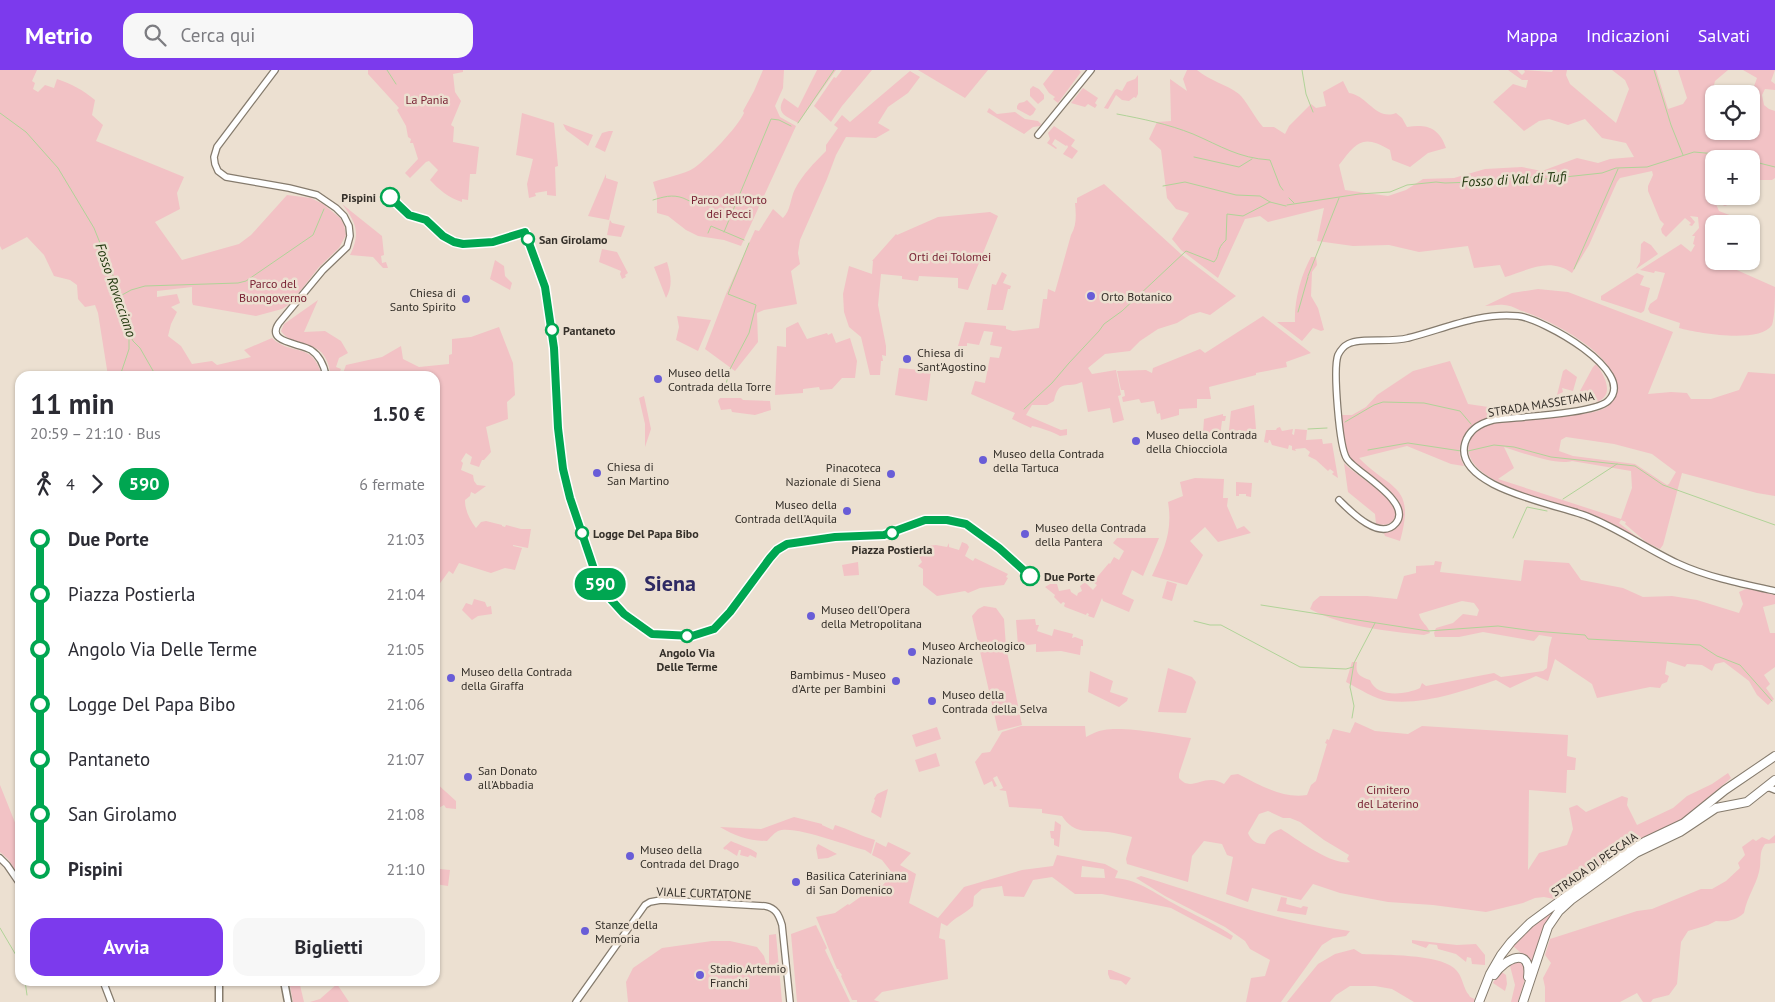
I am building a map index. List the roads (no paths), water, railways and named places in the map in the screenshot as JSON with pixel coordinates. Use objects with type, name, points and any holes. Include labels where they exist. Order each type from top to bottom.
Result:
[{"type":"main road","name":"STRADA DI PESCAIA","points":[[1479,1002],[1490,974],[1501,955],[1530,923],[1621,856],[1642,843],[1684,823],[1725,790],[1775,756]]},
{"type":"main road","name":"STRADA DI PESCAIA","points":[[1524,1000],[1546,932],[1559,911],[1636,853],[1680,832],[1714,809],[1747,802],[1775,780]]},
{"type":"main road","points":[[1725,790],[1725,800],[1735,805]]},
{"type":"main road","points":[[1483,991],[1500,967],[1512,959],[1520,958],[1525,960],[1529,966],[1524,1000]]},
{"type":"main road","points":[[218,986],[219,1002]]},
{"type":"main road","points":[[285,986],[288,1002]]},
{"type":"street","points":[[275,70],[217,147],[214,162],[218,171],[230,179],[289,188],[317,195],[334,205],[347,221],[350,236],[347,247],[324,270],[276,328],[277,335],[282,340],[308,348],[316,354],[323,363],[325,371]]},
{"type":"street","points":[[1038,135],[1091,70]]},
{"type":"street","name":"STRADA MASSETANA","points":[[1339,500],[1361,520],[1373,526],[1390,527],[1398,519],[1398,509],[1393,499],[1352,466],[1343,452],[1338,404],[1337,362],[1338,354],[1345,346],[1358,341],[1401,340],[1475,319],[1506,315],[1525,316],[1550,327],[1593,356],[1609,376],[1612,385],[1612,395],[1604,404],[1589,409],[1493,420],[1481,424],[1474,430],[1465,445],[1466,460],[1473,470],[1503,489],[1594,519],[1680,564],[1775,592]]},
{"type":"street","points":[[1765,788],[1775,790]]},
{"type":"street","points":[[0,858],[15,877]]},
{"type":"street","name":"VIALE CURTATONE","points":[[576,1002],[646,904],[661,900],[767,906],[776,911],[782,925],[790,1002]]},
{"type":"street","points":[[105,986],[111,1002]]},
{"type":"waterway","points":[[387,70],[396,84]]},
{"type":"waterway","points":[[798,123],[834,70]]},
{"type":"waterway","points":[[1302,70],[1306,94],[1313,112]]},
{"type":"waterway","points":[[1654,70],[1671,125],[1683,155]]},
{"type":"waterway","name":"Fosso Ravacciano","points":[[0,113],[26,132],[58,168],[94,228],[122,298],[122,311],[128,321],[129,333],[153,371]]},
{"type":"waterway","points":[[1117,114],[1174,127],[1239,154],[1270,160],[1283,190]]},
{"type":"waterway","points":[[724,232],[771,119],[779,120],[791,126]]},
{"type":"waterway","name":"Fosso di Val di Tufi","points":[[1287,205],[1359,194],[1390,192],[1407,185],[1436,182],[1475,182],[1529,177],[1546,179],[1602,173],[1616,168],[1647,167],[1694,152],[1705,153]]},
{"type":"waterway","points":[[1194,157],[1239,167],[1252,159]]},
{"type":"waterway","name":"Fosso di Val di Tufi","points":[[1760,163],[1775,167]]},
{"type":"waterway","points":[[1574,269],[1618,169]]},
{"type":"waterway","name":"Fosso di Val di Tufi","points":[[1163,186],[1185,182],[1236,195],[1260,196],[1270,202],[1286,206]]},
{"type":"waterway","points":[[653,200],[675,196],[695,202],[708,197],[731,206],[736,195],[739,196]]},
{"type":"waterway","name":"Fosso di Val di Tufi","points":[[1289,198],[1294,203]]},
{"type":"waterway","points":[[1308,276],[1339,198]]},
{"type":"waterway","points":[[1024,409],[1052,383],[1104,324],[1122,311],[1186,251],[1214,262],[1220,247],[1226,240],[1227,214],[1243,216],[1270,202]]},
{"type":"waterway","points":[[122,295],[145,286],[238,283],[246,281],[313,235],[324,209]]},
{"type":"waterway","points":[[708,233],[711,226],[744,240]]},
{"type":"waterway","points":[[726,385],[729,371],[749,333],[756,305],[728,294],[749,243]]},
{"type":"waterway","points":[[1298,312],[1308,277]]},
{"type":"waterway","points":[[122,371],[129,349],[129,334]]},
{"type":"waterway","points":[[1345,422],[1374,405],[1383,402],[1424,403],[1460,411],[1471,424]]},
{"type":"waterway","points":[[1308,429],[1327,428]]},
{"type":"waterway","points":[[1368,450],[1408,443],[1461,451]]},
{"type":"waterway","points":[[1468,451],[1494,445],[1514,447],[1551,457],[1635,466],[1663,485],[1775,525]]},
{"type":"waterway","points":[[1563,499],[1617,464]]},
{"type":"waterway","points":[[1513,538],[1527,507],[1547,511]]},
{"type":"waterway","points":[[1261,605],[1428,631],[1498,626],[1585,635],[1588,639],[1700,645],[1717,656],[1740,665],[1772,701]]},
{"type":"waterway","points":[[1194,621],[1210,625],[1221,625],[1300,667],[1346,669],[1353,667]]},
{"type":"waterway","points":[[1352,718],[1354,706],[1350,687],[1354,663],[1375,623]]},
{"type":"waterway","points":[[0,928],[15,954]]},
{"type":"waterway","points":[[26,986],[27,995]]},
{"type":"place","name":"Pispini","points":[[390,197]]},
{"type":"place","name":"San Girolamo","points":[[528,239]]},
{"type":"place","name":"Orto Botanico","points":[[1091,296]]},
{"type":"place","name":"Chiesa di Santo Spirito","points":[[466,299]]},
{"type":"place","name":"Pantaneto","points":[[552,330]]},
{"type":"place","name":"Chiesa di Sant'Agostino","points":[[907,359]]},
{"type":"place","name":"Museo della Contrada della Torre","points":[[658,379]]},
{"type":"place","name":"Museo della Contrada della Chiocciola","points":[[1136,441]]},
{"type":"place","name":"Museo della Contrada della Tartuca","points":[[983,460]]},
{"type":"place","name":"Chiesa di San Martino","points":[[597,473]]},
{"type":"place","name":"Pinacoteca Nazionale di Siena","points":[[891,474]]},
{"type":"place","name":"Museo della Contrada dell'Aquila","points":[[847,511]]},
{"type":"place","name":"Logge Del Papa Bibo","points":[[582,533]]},
{"type":"place","name":"Piazza Postierla","points":[[892,533]]},
{"type":"place","name":"Museo della Contrada della Pantera","points":[[1025,534]]},
{"type":"place","name":"Due Porte","points":[[1030,576]]},
{"type":"place","name":"Museo dell'Opera della Metropolitana","points":[[811,616]]},
{"type":"place","name":"Angolo Via Delle Terme","points":[[687,636]]},
{"type":"place","name":"Museo Archeologico Nazionale","points":[[912,652]]},
{"type":"place","name":"Museo della Contrada della Giraffa","points":[[451,678]]},
{"type":"place","name":"Bambimus - Museo d'Arte per Bambini","points":[[896,681]]},
{"type":"place","name":"Museo della Contrada della Selva","points":[[932,701]]},
{"type":"place","name":"San Donato all'Abbadia","points":[[468,777]]},
{"type":"place","name":"Museo della Contrada del Drago","points":[[630,856]]},
{"type":"place","name":"Basilica Cateriniana di San Domenico","points":[[796,882]]},
{"type":"place","name":"Stanze della Memoria","points":[[585,931]]},
{"type":"place","name":"Stadio Artemio Franchi","points":[[700,975]]},
{"type":"district","name":"Siena","points":[[670,583]]},
{"type":"park label","name":"La Pania","points":[[427,99]]},
{"type":"park label","name":"Parco dell'Orto dei Pecci","points":[[729,206]]},
{"type":"park label","name":"Orti dei Tolomei","points":[[950,256]]},
{"type":"park label","name":"Parco del Buongoverno","points":[[273,290]]},
{"type":"park label","name":"Cimitero del Laterino","points":[[1388,796]]}]
